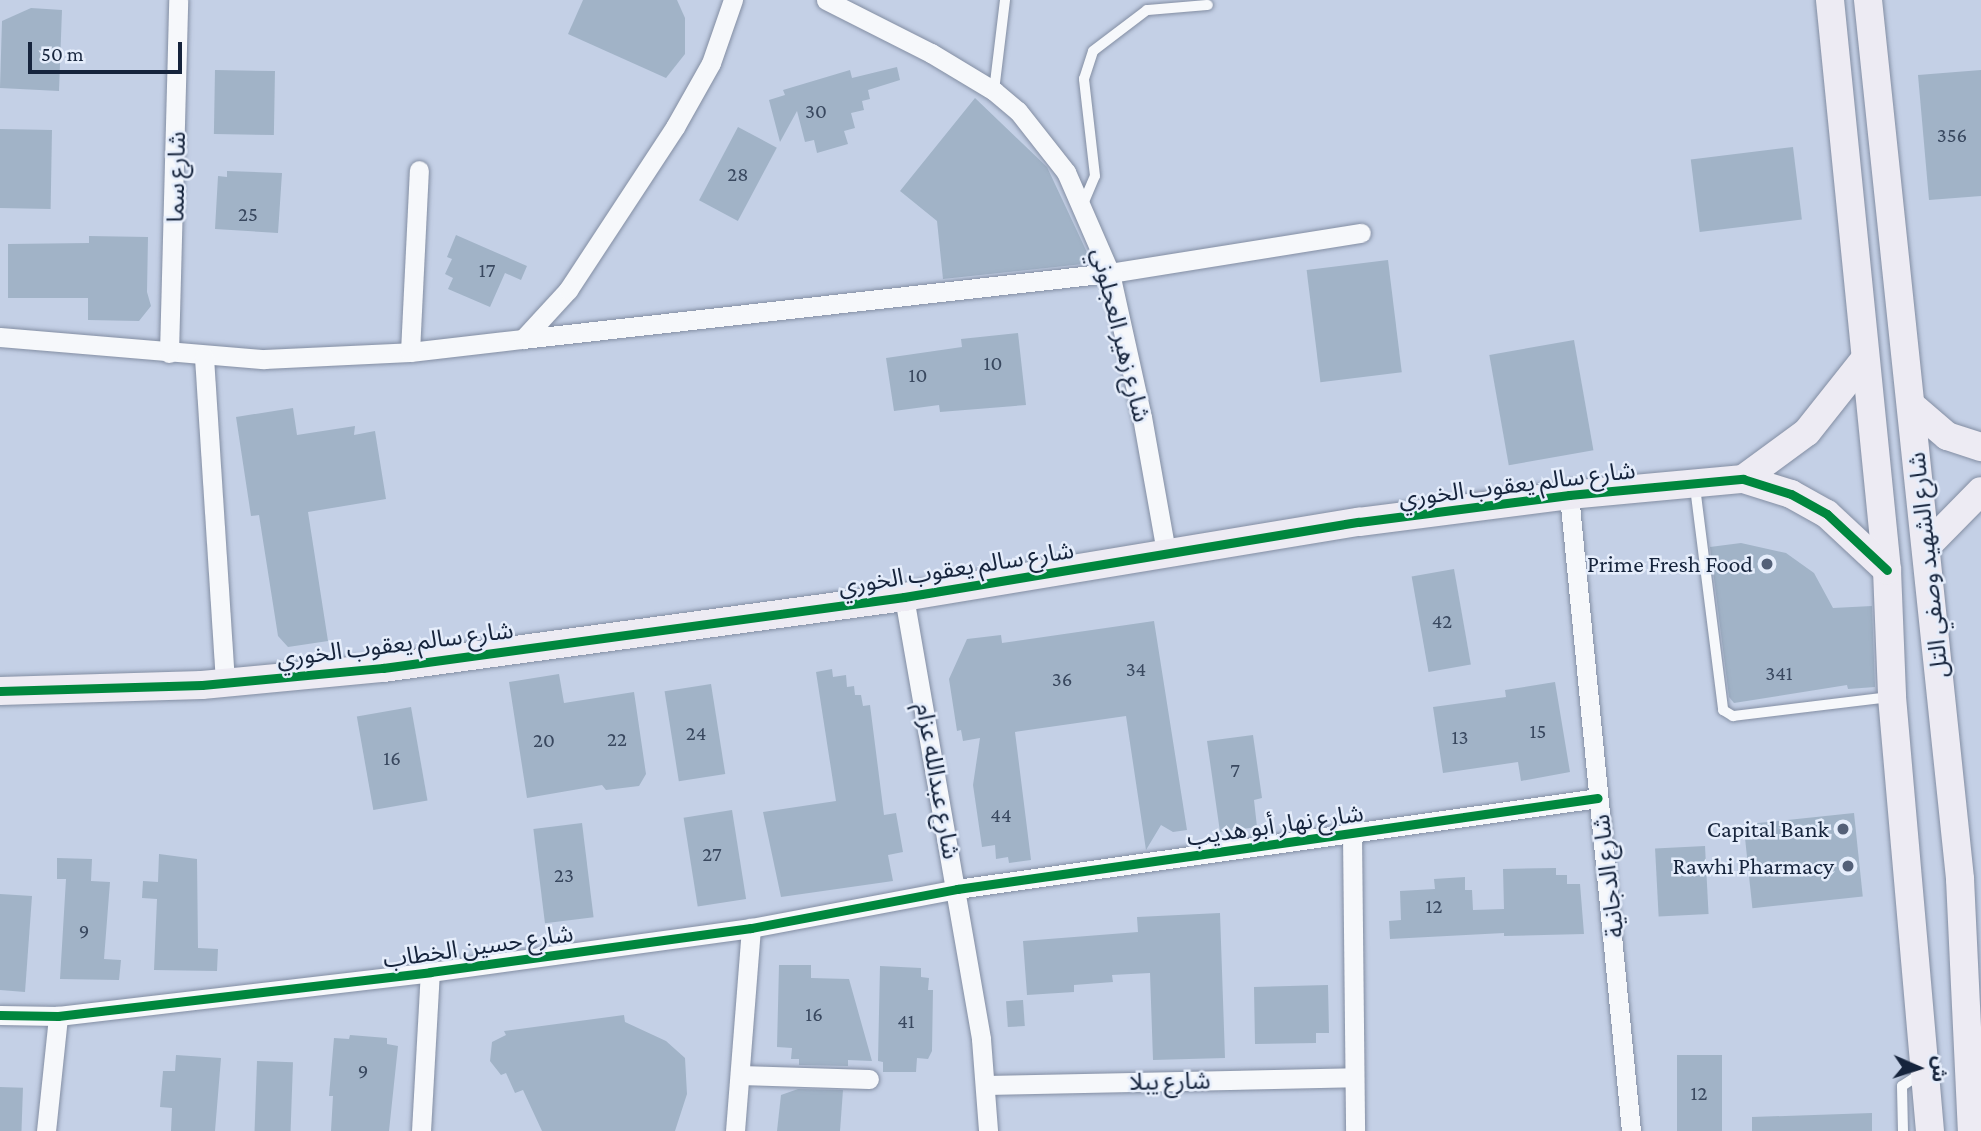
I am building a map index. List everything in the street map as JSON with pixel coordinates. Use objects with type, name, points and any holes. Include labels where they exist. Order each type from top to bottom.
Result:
[{"type":"main road","name":"شارع الشهيد وصفي التل","points":[[1830,0],[1887,570],[1892,697],[1928,1069],[1930,1131]]},
{"type":"main road","name":"شارع الشهيد وصفي التل","points":[[1868,0],[1959,878],[1975,1054],[1972,1131]]},
{"type":"main road","points":[[1743,479],[1807,432],[1864,360]]},
{"type":"main road","points":[[1912,407],[1947,436],[1981,447]]},
{"type":"main road","name":"شارع سالم يعقوب الخوري","points":[[0,691],[225,683],[383,668],[904,597],[1166,552],[1569,495],[1743,479],[1791,494],[1828,514],[1887,570]]},
{"type":"main road","points":[[1926,547],[1981,491]]},
{"type":"street","name":"شارع سما","points":[[169,353],[173,301],[178,0]]},
{"type":"street","points":[[523,339],[583,269],[675,127],[711,63],[733,0]]},
{"type":"street","name":"شارع زهير العجلوني","points":[[825,0],[931,53],[994,91],[1046,143],[1083,204],[1110,273],[1166,552]]},
{"type":"street","points":[[411,352],[419,170]]},
{"type":"street","points":[[0,337],[204,357],[288,359],[411,352],[1110,273],[1361,233]]},
{"type":"street","points":[[204,357],[225,683]]},
{"type":"street","name":"شارع الدجانية","points":[[1569,495],[1598,798],[1618,962],[1631,1131]]},
{"type":"street","name":"شارع عبدالله عزام","points":[[904,597],[957,889],[986,1085],[988,1131]]},
{"type":"street","name":"شارع نهار أبو هديب","points":[[957,889],[1598,798]]},
{"type":"street","points":[[1352,834],[1355,1131]]},
{"type":"street","name":"شارع حسين الخطاب","points":[[0,1015],[58,1016],[430,972],[751,928],[957,889]]},
{"type":"street","points":[[735,1131],[751,928]]},
{"type":"street","points":[[421,1131],[430,972]]},
{"type":"street","points":[[46,1131],[58,1016]]},
{"type":"street","points":[[740,1075],[869,1079]]},
{"type":"street","name":"شارع يبلا","points":[[986,1085],[1354,1077]]},
{"type":"lane","points":[[994,91],[1005,0]]},
{"type":"lane","points":[[1083,204],[1095,176],[1084,79],[1093,51],[1147,10],[1208,5]]},
{"type":"lane","points":[[1695,483],[1723,710],[1733,716],[1892,697]]},
{"type":"lane","points":[[1903,1131],[1902,1086],[1928,1069]]},
{"type":"building","points":[[583,0],[677,0],[685,18],[685,54],[666,78],[568,34]]},
{"type":"building","points":[[31,8],[62,10],[59,91],[0,88],[2,21]]},
{"type":"building","points":[[897,67],[900,80],[868,90],[870,99],[862,101],[864,110],[851,113],[855,128],[844,131],[848,144],[817,153],[814,140],[805,142],[797,111],[780,142],[769,100],[785,95],[783,90],[850,70],[852,78]]},
{"type":"building","points":[[215,70],[275,71],[274,135],[214,134]]},
{"type":"building","points":[[1981,70],[1981,196],[1929,200],[1918,75]]},
{"type":"building","points":[[975,98],[1047,167],[1092,263],[943,279],[937,221],[900,191]]},
{"type":"building","points":[[738,127],[777,148],[738,221],[699,200]]},
{"type":"building","points":[[0,129],[52,130],[51,209],[0,208]]},
{"type":"building","points":[[1793,147],[1802,219],[1700,232],[1691,160]]},
{"type":"building","points":[[227,171],[282,173],[278,233],[215,229],[218,176],[227,177]]},
{"type":"building","points":[[456,235],[527,266],[521,280],[505,273],[490,307],[448,289],[453,278],[445,274],[452,259],[447,257]]},
{"type":"building","points":[[89,236],[148,237],[147,292],[151,306],[139,321],[88,320],[88,298],[8,298],[8,244],[89,243]]},
{"type":"building","points":[[1388,260],[1402,372],[1320,382],[1307,270]]},
{"type":"building","points":[[1018,333],[1026,405],[940,412],[939,405],[894,411],[886,358],[962,347],[961,339]]},
{"type":"building","points":[[1574,340],[1593,450],[1509,465],[1489,355]]},
{"type":"building","points":[[293,408],[297,435],[355,426],[354,435],[375,431],[386,499],[308,512],[328,641],[288,647],[278,636],[259,515],[251,516],[236,417]]},
{"type":"building","points":[[1741,543],[1786,553],[1814,573],[1833,608],[1872,606],[1875,687],[1848,689],[1847,685],[1734,703],[1729,697],[1710,547]]},
{"type":"building","points":[[1454,569],[1471,665],[1428,672],[1412,576]]},
{"type":"building","points":[[1154,621],[1187,830],[1173,832],[1161,825],[1146,850],[1126,716],[1015,732],[1031,860],[1009,863],[1008,857],[996,859],[995,845],[982,847],[973,785],[980,738],[963,741],[961,730],[957,731],[949,679],[967,639],[1001,635],[1002,643]]},
{"type":"building","points":[[832,669],[833,677],[846,675],[847,687],[854,686],[855,695],[861,695],[863,706],[870,705],[884,815],[896,813],[903,852],[888,855],[893,881],[781,897],[763,812],[836,801],[816,672]]},
{"type":"building","points":[[559,674],[564,703],[634,692],[646,774],[639,786],[606,790],[602,785],[527,798],[509,682]]},
{"type":"building","points":[[1555,682],[1570,772],[1521,781],[1518,762],[1443,773],[1433,707],[1506,697],[1505,690]]},
{"type":"building","points":[[711,684],[725,774],[679,781],[665,691]]},
{"type":"building","points":[[411,707],[427,801],[373,810],[357,717]]},
{"type":"building","points":[[1253,735],[1262,798],[1254,800],[1257,827],[1220,832],[1207,741]]},
{"type":"building","points":[[732,810],[746,899],[698,907],[684,818]]},
{"type":"building","points":[[1854,813],[1863,897],[1752,908],[1744,825]]},
{"type":"building","points":[[582,823],[594,917],[545,923],[533,829]]},
{"type":"building","points":[[1705,846],[1709,914],[1659,917],[1655,849]]},
{"type":"building","points":[[159,854],[197,859],[198,948],[218,949],[217,971],[154,970],[157,899],[142,898],[143,881],[158,882]]},
{"type":"building","points":[[57,858],[92,859],[91,881],[110,882],[104,959],[121,960],[119,980],[60,979],[66,879],[57,879]]},
{"type":"building","points":[[1556,868],[1556,875],[1567,875],[1567,884],[1580,884],[1584,934],[1504,936],[1504,933],[1390,939],[1389,921],[1401,920],[1400,891],[1435,889],[1434,879],[1465,877],[1465,890],[1472,890],[1473,910],[1504,909],[1503,869]]},
{"type":"building","points":[[0,894],[32,896],[25,992],[0,990]]},
{"type":"building","points":[[1220,913],[1225,1058],[1153,1060],[1150,973],[1112,975],[1113,982],[1074,985],[1074,992],[1027,995],[1023,941],[1138,932],[1137,917]]},
{"type":"building","points":[[779,965],[811,965],[811,978],[849,979],[872,1061],[848,1060],[848,1066],[799,1065],[799,1059],[791,1059],[792,1048],[777,1047]]},
{"type":"building","points":[[880,966],[921,968],[921,977],[929,978],[928,990],[933,990],[932,1051],[928,1059],[917,1058],[916,1072],[883,1072],[883,1062],[878,1061]]},
{"type":"building","points":[[1328,985],[1329,1033],[1316,1033],[1316,1043],[1255,1044],[1254,987]]},
{"type":"building","points":[[1023,1000],[1025,1026],[1008,1027],[1006,1001]]},
{"type":"building","points":[[624,1015],[625,1022],[666,1041],[685,1058],[687,1094],[675,1131],[542,1131],[523,1090],[515,1093],[506,1073],[501,1075],[490,1061],[492,1042],[506,1035],[504,1031]]},
{"type":"building","points":[[350,1035],[387,1038],[387,1044],[398,1046],[389,1131],[331,1131],[333,1096],[329,1096],[334,1038],[349,1039]]},
{"type":"building","points":[[176,1055],[221,1058],[215,1131],[171,1131],[172,1108],[160,1107],[163,1071],[175,1071]]},
{"type":"building","points":[[1677,1055],[1722,1055],[1722,1131],[1677,1131]]},
{"type":"building","points":[[257,1061],[293,1062],[291,1131],[255,1131]]},
{"type":"building","points":[[0,1087],[23,1088],[21,1131],[0,1131]]},
{"type":"building","points":[[798,1089],[843,1090],[840,1131],[777,1131],[781,1095]]},
{"type":"building","points":[[1872,1113],[1872,1131],[1752,1131],[1752,1117]]},
{"type":"cycle path","points":[[0,691],[202,685],[383,668],[904,597],[1359,522],[1569,495],[1743,479],[1791,494],[1827,514],[1887,570]]},
{"type":"cycle path","points":[[0,1015],[58,1016],[430,972],[751,928],[957,889],[1598,798]]},
{"type":"place","name":"Prime Fresh Food","points":[[1767,564]]},
{"type":"place","name":"Capital Bank","points":[[1843,829]]},
{"type":"place","name":"Rawhi Pharmacy","points":[[1848,866]]}]
